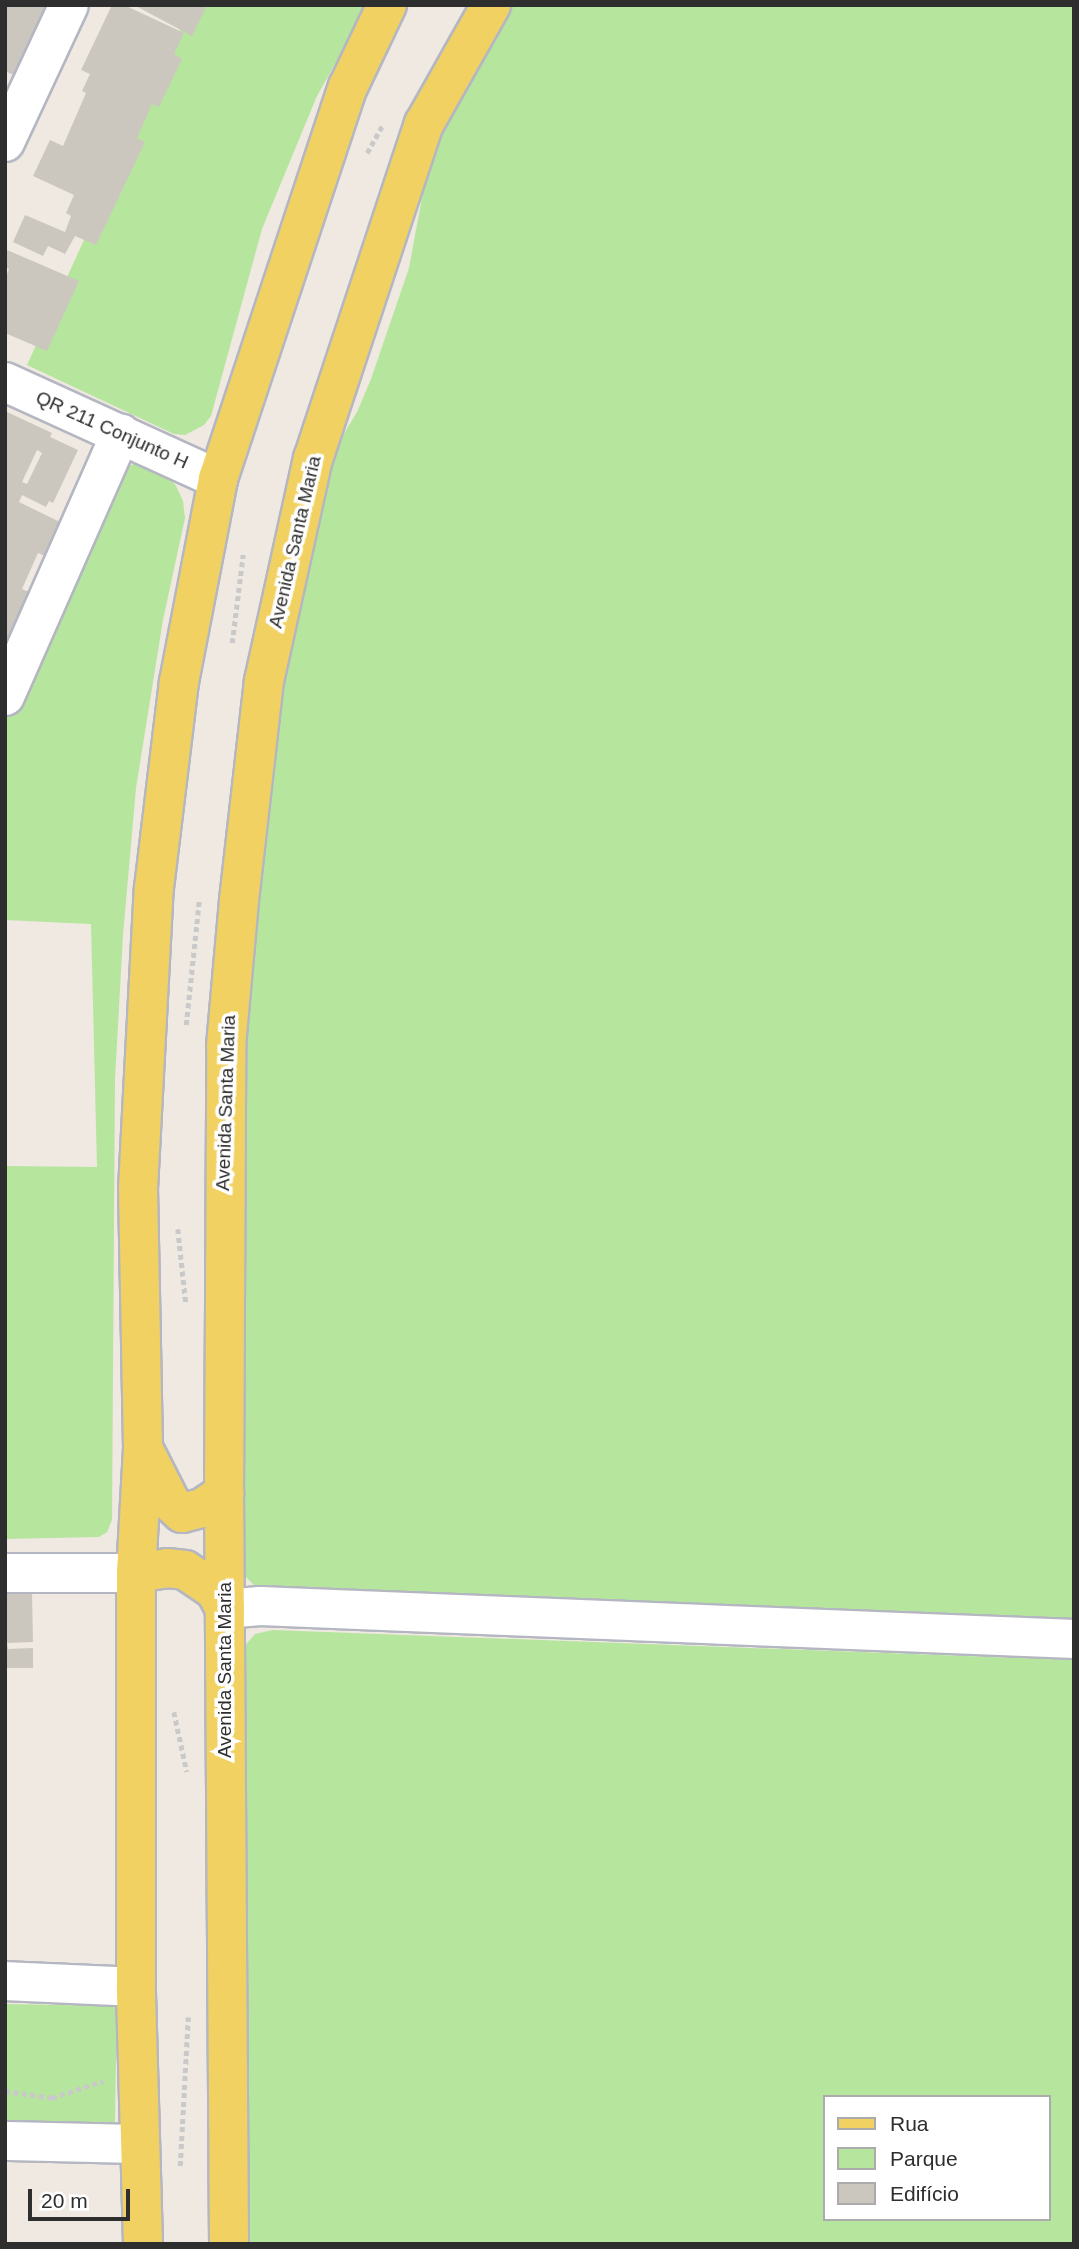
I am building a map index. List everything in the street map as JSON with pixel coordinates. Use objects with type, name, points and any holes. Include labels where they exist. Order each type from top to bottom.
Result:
[{"type":"main road","points":[[142,2244],[136,1987],[136,1573],[143,1448],[138,1189],[154,888],[179,681],[218,479],[348,87],[387,5]]},
{"type":"main road","name":"Avenida Santa Maria","points":[[229,2244],[224,1493],[226,1046],[239,900],[264,681],[313,459],[424,124],[491,5]]},
{"type":"main road","points":[[143,1448],[171,1503],[181,1513],[202,1508],[224,1493]]},
{"type":"main road","points":[[136,1573],[167,1568],[185,1570],[215,1590],[225,1609]]},
{"type":"street","points":[[5,142],[69,5]]},
{"type":"street","name":"QR 211 Conjunto H","points":[[5,382],[218,479]]},
{"type":"street","points":[[5,696],[121,433]]},
{"type":"street","points":[[5,1573],[136,1573]]},
{"type":"street","points":[[225,1609],[260,1606],[1074,1640]]},
{"type":"street","points":[[5,1981],[136,1987]]},
{"type":"street","points":[[5,2141],[138,2144]]},
{"type":"path","points":[[5,2091],[52,2098],[137,2070],[187,2058]]},
{"type":"green space","points":[[191,5],[368,5],[317,96],[262,229],[211,416],[204,425],[185,435],[174,434],[27,365]]},
{"type":"green space","points":[[508,5],[1074,5],[1074,1619],[285,1596],[259,1590],[241,1572],[238,1116],[275,704],[330,457],[357,412],[371,379],[409,268],[426,176],[438,137]]},
{"type":"green space","points":[[139,462],[165,472],[183,501],[185,518],[163,620],[136,788],[123,935],[115,1079],[112,1520],[107,1532],[99,1537],[5,1539],[5,1166],[97,1167],[91,924],[5,920],[5,719],[115,477],[121,469]]},
{"type":"green space","points":[[273,1630],[1074,1660],[1074,2244],[238,2244],[242,1649],[255,1634]]},
{"type":"green space","points":[[5,2004],[117,2006],[115,2131],[5,2129]]},
{"type":"building","points":[[5,5],[46,5],[53,8],[24,80],[5,71]]},
{"type":"building","points":[[112,5],[124,5],[184,33],[174,54],[182,59],[159,107],[152,104],[137,138],[145,142],[96,245],[75,236],[65,254],[48,246],[43,256],[13,242],[25,215],[65,232],[71,216],[66,213],[74,195],[33,176],[50,140],[63,146],[86,93],[82,91],[90,74],[81,70]]},
{"type":"building","points":[[134,5],[207,5],[192,36]]},
{"type":"building","points":[[7,250],[79,281],[47,351],[5,333],[5,279],[9,269],[5,267]]},
{"type":"building","points":[[5,411],[52,433],[50,437],[78,450],[53,503],[49,501],[46,507],[22,495],[19,502],[62,523],[47,557],[38,553],[22,589],[29,592],[5,652]],"holes":[[[37,450],[42,453],[27,484],[22,482]]]},
{"type":"building","points":[[5,1592],[32,1592],[33,1642],[7,1643],[8,1649],[33,1648],[33,1668],[5,1668]]}]
